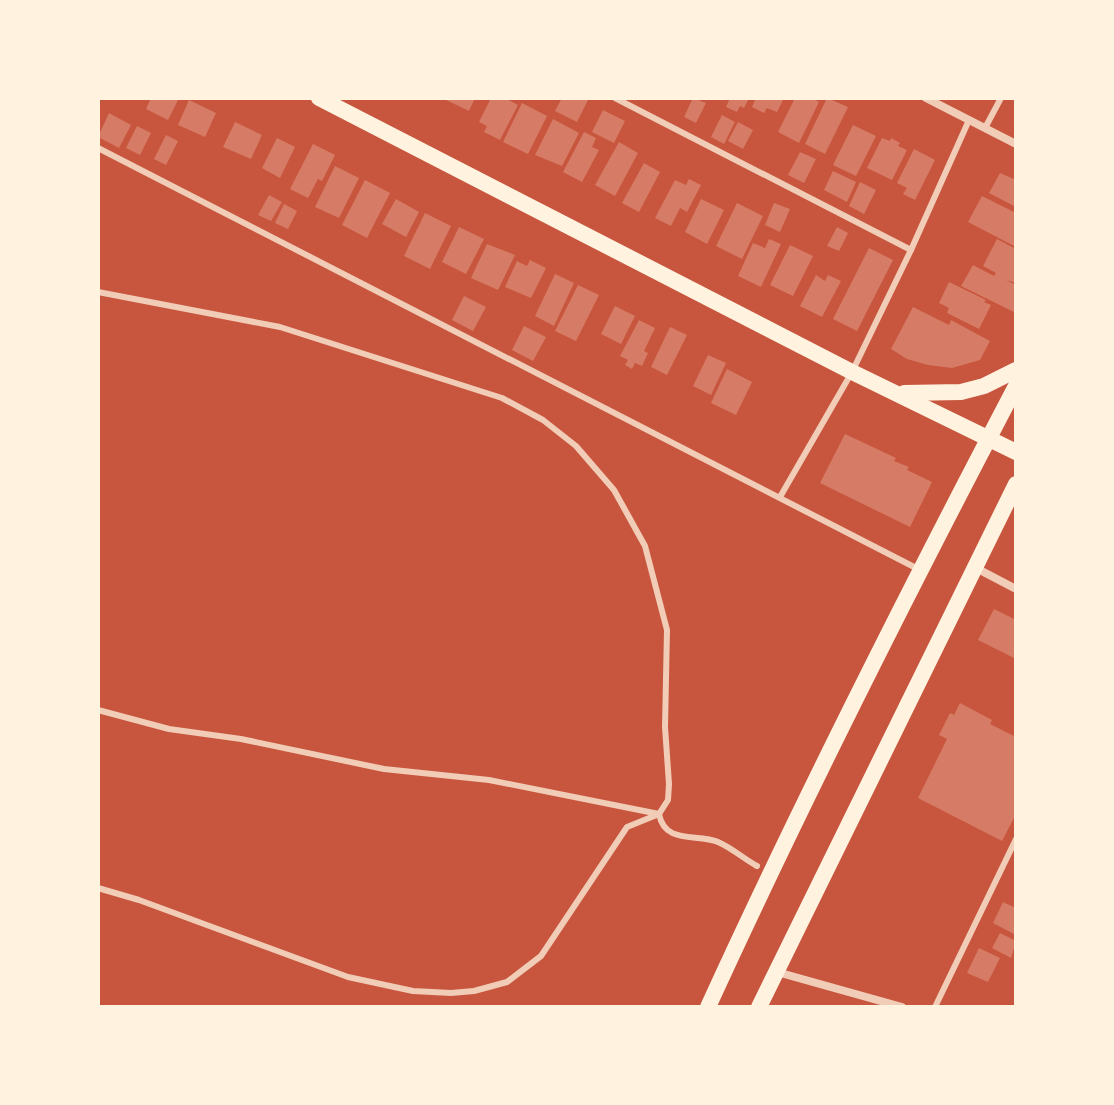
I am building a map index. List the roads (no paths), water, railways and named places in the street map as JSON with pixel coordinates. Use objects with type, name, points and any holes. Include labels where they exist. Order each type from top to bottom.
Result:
[{"type":"main road","points":[[319,98],[852,372],[1016,452]]},
{"type":"main road","points":[[894,392],[961,392],[984,386],[1016,370]]},
{"type":"main road","points":[[708,1007],[770,873],[920,570],[1016,386]]},
{"type":"main road","points":[[759,1007],[1016,484]]},
{"type":"street","points":[[926,98],[1016,144]]},
{"type":"street","points":[[974,567],[1016,589]]},
{"type":"street","points":[[777,972],[902,1007]]},
{"type":"lane","points":[[615,98],[911,250]]},
{"type":"lane","points":[[985,128],[1001,98]]},
{"type":"lane","points":[[780,497],[852,372],[969,120]]},
{"type":"lane","points":[[98,148],[920,570]]},
{"type":"lane","points":[[98,292],[280,327],[488,393],[543,420],[576,446],[614,490],[645,546],[667,630],[665,727],[669,784],[668,800],[659,814],[627,827],[541,956],[507,982],[474,991],[413,991],[348,977],[139,900],[98,888]]},
{"type":"lane","points":[[98,710],[169,729],[241,739],[384,769],[489,780],[659,814]]},
{"type":"lane","points":[[659,814],[668,831],[681,838],[712,840],[723,844],[757,866]]},
{"type":"lane","points":[[935,1007],[1016,839]]}]
